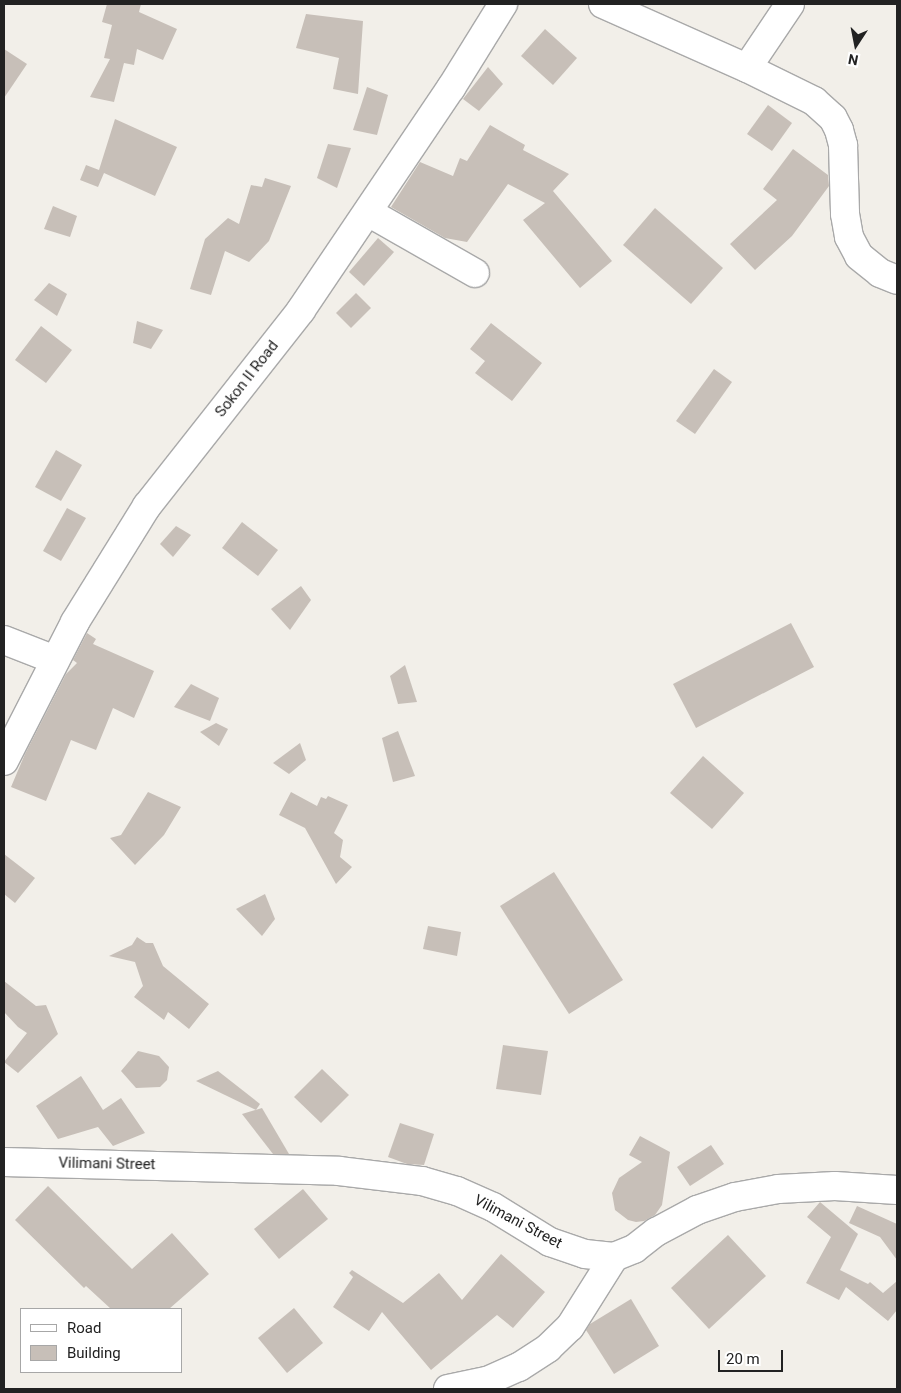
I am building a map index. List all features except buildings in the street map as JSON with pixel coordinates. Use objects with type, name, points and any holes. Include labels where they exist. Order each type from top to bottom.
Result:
[{"type":"street","name":"Sokon II Road","points":[[4,761],[55,660],[94,590],[147,506],[301,310],[368,212],[503,4]]},
{"type":"street","points":[[603,4],[747,68],[814,101],[833,118],[843,145],[845,214],[848,237],[859,256],[880,273],[897,280]]},
{"type":"street","points":[[747,68],[790,4]]},
{"type":"street","points":[[368,212],[475,273]]},
{"type":"street","points":[[4,640],[55,660]]},
{"type":"street","name":"Vilimani Street","points":[[4,1162],[339,1171],[422,1181],[457,1190],[493,1207],[550,1242],[585,1254],[614,1257],[634,1249],[656,1232],[697,1210],[735,1197],[778,1189],[825,1186],[897,1190]]},
{"type":"street","points":[[448,1389],[487,1381],[519,1367],[548,1348],[570,1327],[614,1257]]}]
